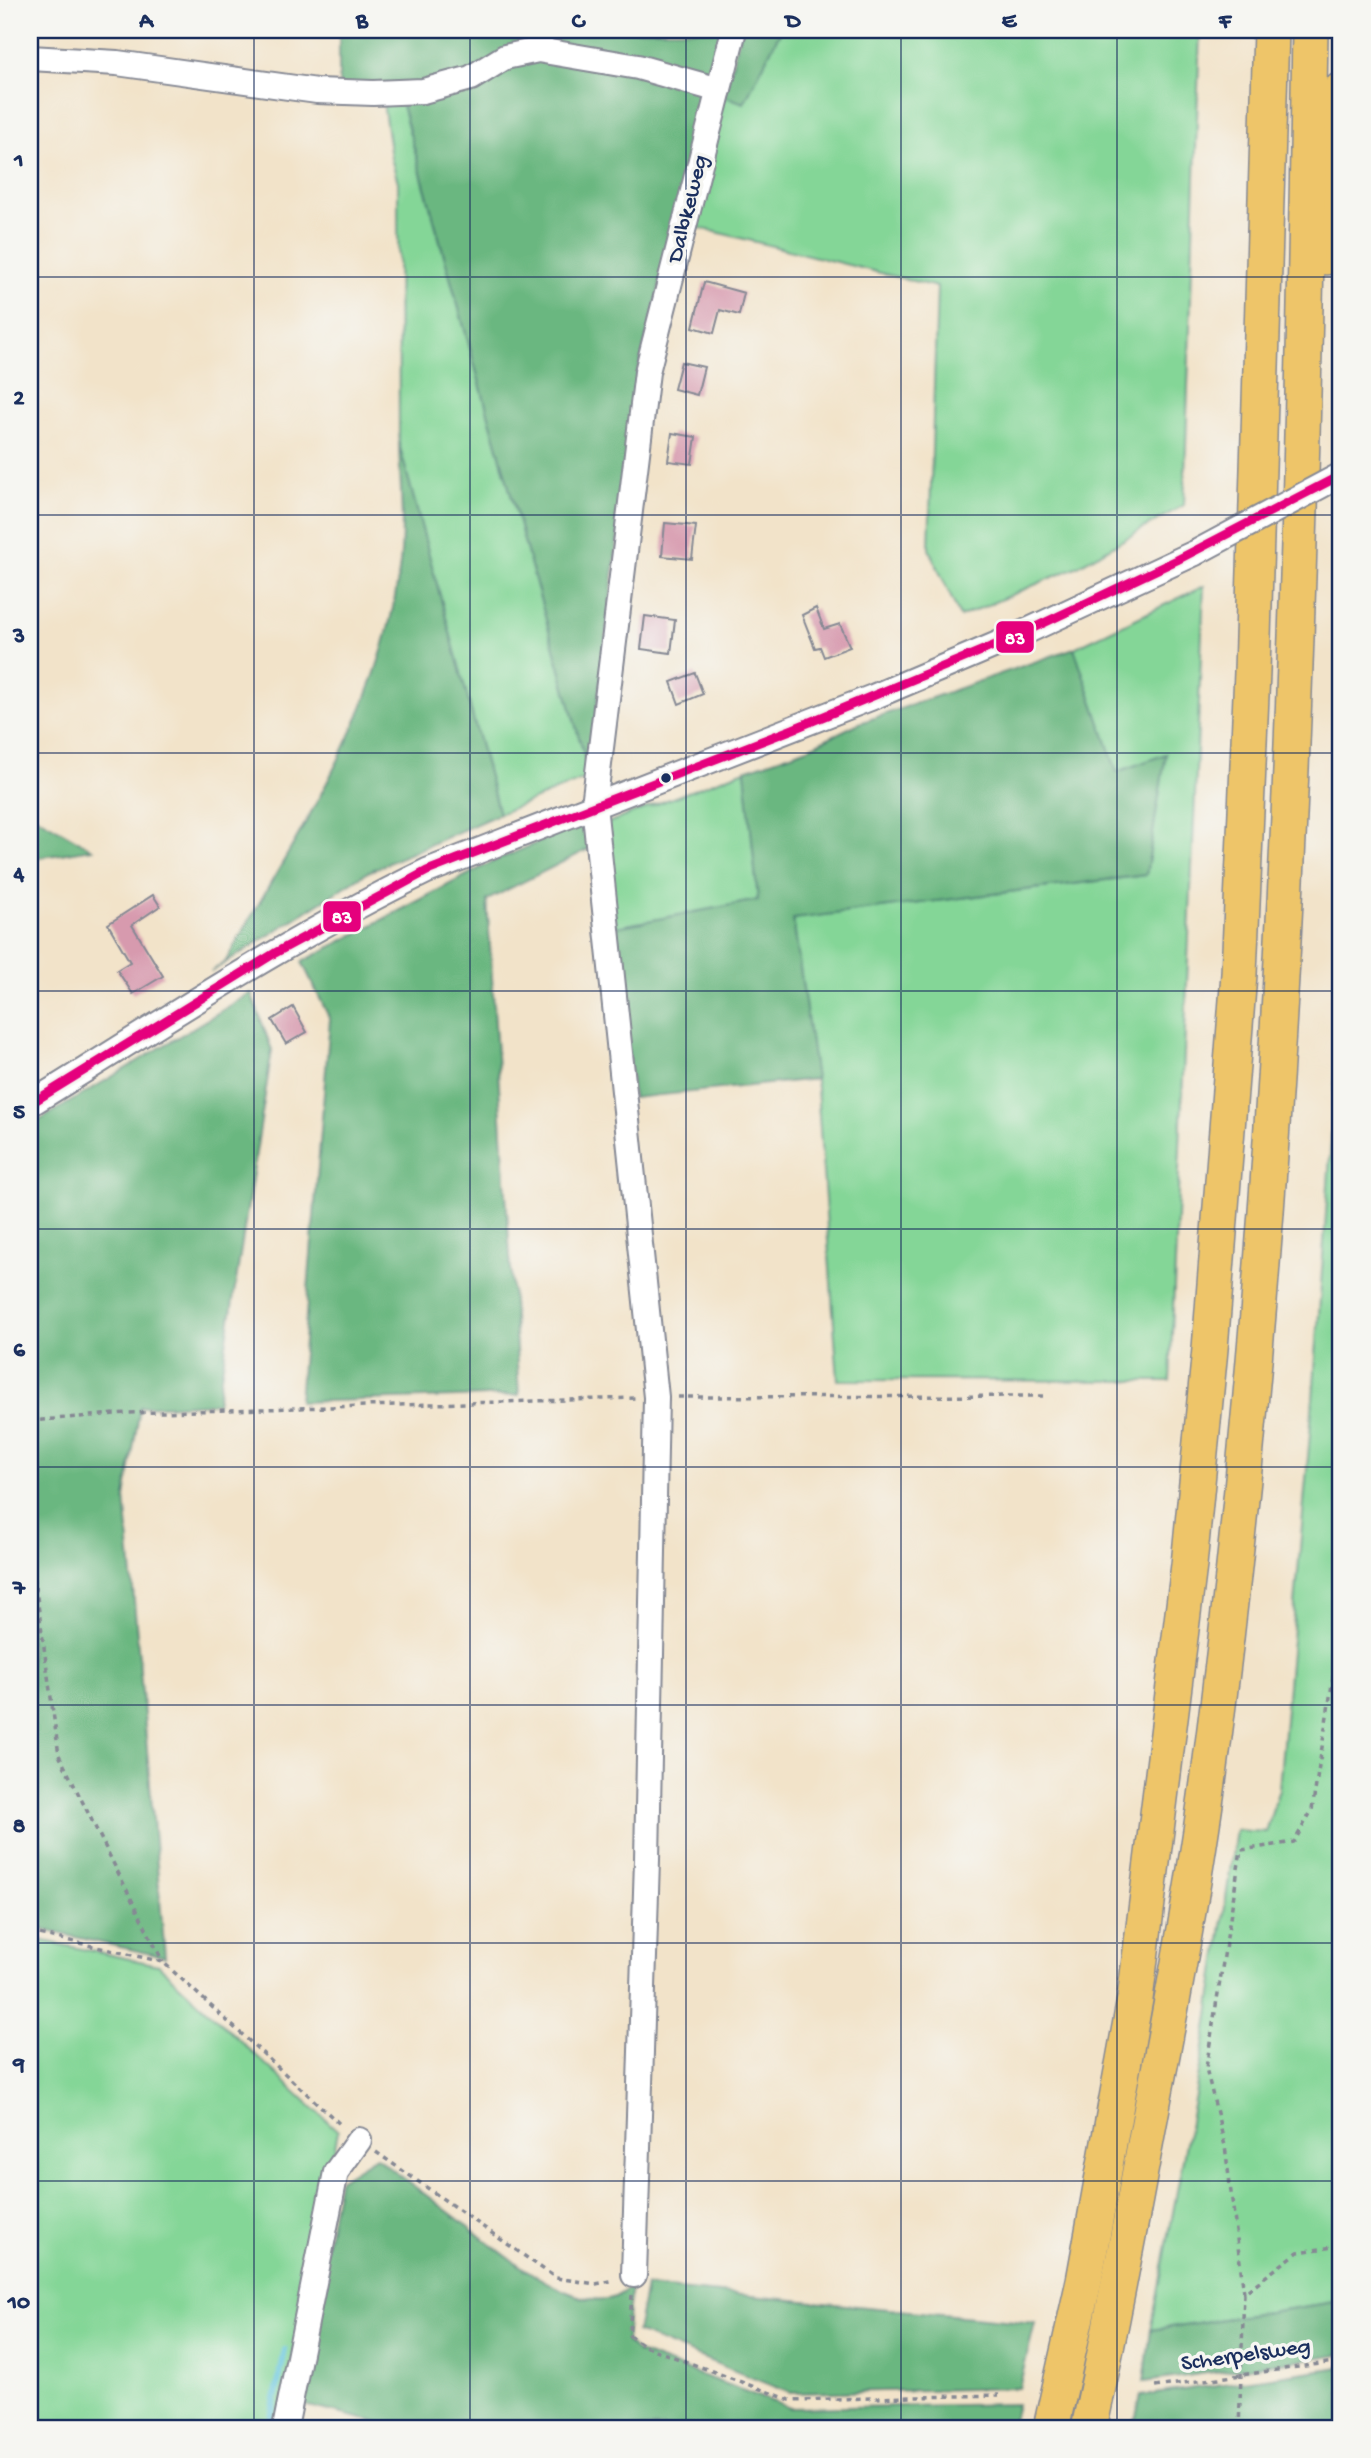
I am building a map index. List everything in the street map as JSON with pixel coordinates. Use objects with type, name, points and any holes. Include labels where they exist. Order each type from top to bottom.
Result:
[{"type":"highway","points":[[1051,2428],[1084,2281],[1135,1999],[1189,1565],[1208,1362],[1240,946],[1253,659],[1271,30]]},
{"type":"highway","points":[[1089,2428],[1166,2034],[1211,1763],[1256,1349],[1284,946],[1304,385],[1310,30]]},
{"type":"highway","points":[[1304,385],[1319,320],[1336,174],[1341,90]]},
{"type":"street","name":"Dalbkeweg","points":[[634,2275],[647,1847],[656,1397],[594,805],[647,372],[734,30]]},
{"type":"street","points":[[30,58],[117,63],[317,91],[373,93],[423,91],[471,78],[505,57],[538,50],[638,67],[719,90]]},
{"type":"street","points":[[30,1104],[367,900],[427,872],[873,697],[1012,638],[1195,553],[1341,475]]},
{"type":"street","points":[[285,2428],[336,2172],[359,2140]]},
{"type":"path","points":[[30,1421],[141,1412],[656,1397],[1044,1396]]},
{"type":"path","points":[[30,1547],[60,1755],[163,1962],[359,2140],[556,2278],[596,2284],[634,2275],[629,2335],[644,2346],[790,2400],[999,2395]]},
{"type":"path","points":[[1238,2428],[1243,2374],[1244,2293],[1225,2146],[1206,2068],[1241,1850],[1294,1842],[1312,1810],[1341,1628]]},
{"type":"path","points":[[30,1932],[163,1962]]},
{"type":"path","points":[[1244,2293],[1298,2252],[1341,2246]]},
{"type":"path","name":"Scherpelsweg","points":[[1155,2387],[1341,2361]]},
{"type":"green space","points":[[339,30],[724,30],[638,372],[589,773],[397,87],[339,87]]},
{"type":"green space","points":[[741,30],[781,30],[744,103],[724,96]]},
{"type":"green space","points":[[781,30],[1200,30],[1184,505],[1076,567],[960,617],[929,549],[937,287],[692,226],[724,96],[744,102]]},
{"type":"green space","points":[[383,102],[401,102],[589,773],[583,780],[499,814],[399,444],[398,182],[391,158]]},
{"type":"green space","points":[[399,444],[499,814],[368,872],[211,972],[226,961],[306,821],[355,725],[374,675],[389,624],[401,555]]},
{"type":"green space","points":[[1204,586],[1170,1381],[838,1380],[817,1088],[793,919],[1146,875],[1165,754],[1117,773],[1074,648]]},
{"type":"green space","points":[[1074,648],[1117,772],[1166,754],[1146,875],[793,919],[816,1079],[633,1098],[616,927],[758,900],[745,770],[808,748],[857,724]]},
{"type":"green space","points":[[745,770],[758,900],[616,927],[605,824]]},
{"type":"green space","points":[[30,813],[92,849],[30,859]]},
{"type":"green space","points":[[587,821],[589,849],[487,900],[519,1395],[299,1402],[330,1019],[302,962],[488,864]]},
{"type":"green space","points":[[251,993],[272,1050],[217,1403],[140,1407],[125,1497],[165,1957],[30,1927],[30,1126]]},
{"type":"green space","points":[[1341,999],[1341,2301],[1151,2330],[1206,2036],[1236,1830],[1266,1832],[1279,1789],[1313,1399]]},
{"type":"green space","points":[[30,1938],[158,1965],[338,2131],[279,2428],[30,2428]]},
{"type":"green space","points":[[376,2157],[518,2265],[567,2292],[590,2299],[611,2298],[628,2288],[632,2273],[626,2342],[638,2352],[790,2408],[1017,2404],[1011,2428],[401,2428],[296,2403],[339,2180]]},
{"type":"green space","points":[[646,2286],[1035,2323],[1019,2388],[790,2393],[637,2332]]},
{"type":"green space","points":[[1341,2301],[1341,2354],[1144,2382],[1151,2330]]},
{"type":"green space","points":[[1341,2367],[1341,2428],[1133,2428],[1141,2396]]},
{"type":"building","points":[[704,282],[744,293],[739,315],[720,310],[714,333],[693,327]]},
{"type":"building","points":[[681,362],[704,367],[697,395],[674,389]]},
{"type":"building","points":[[672,433],[696,437],[692,464],[668,461]]},
{"type":"building","points":[[665,523],[696,526],[692,559],[662,556]]},
{"type":"building","points":[[816,608],[824,629],[840,624],[850,647],[824,657],[820,647],[815,648],[802,615]]},
{"type":"building","points":[[645,616],[675,620],[671,653],[641,649]]},
{"type":"building","points":[[695,673],[703,694],[679,704],[671,682]]},
{"type":"building","points":[[153,895],[160,906],[132,925],[163,976],[133,994],[117,970],[130,962],[108,924]]},
{"type":"building","points":[[293,1007],[307,1032],[286,1044],[272,1020]]},
{"type":"waterway","points":[[269,2428],[285,2350]]},
{"type":"transit line","name":"83","points":[[30,1104],[275,953],[427,871],[793,729],[1010,639],[1177,560],[1341,475]]}]
